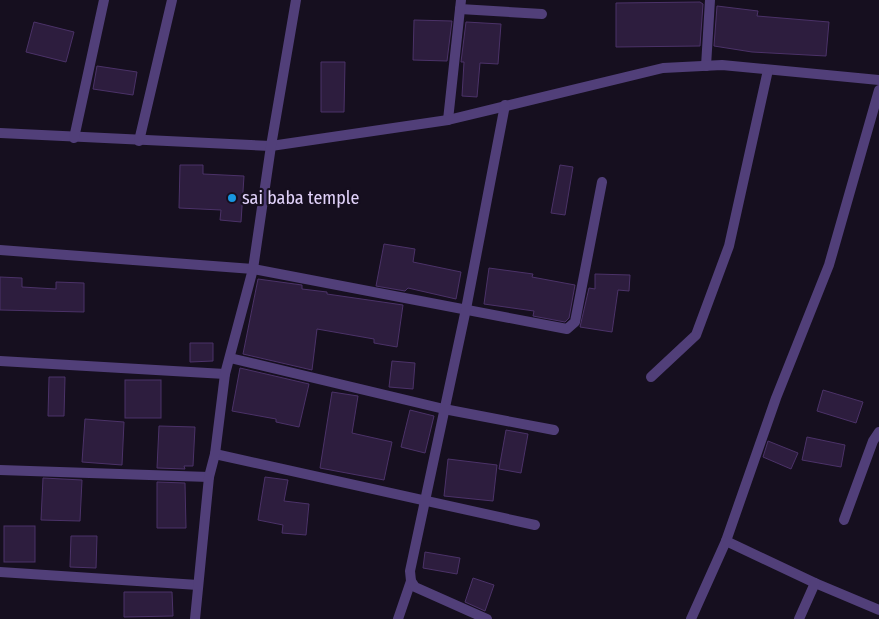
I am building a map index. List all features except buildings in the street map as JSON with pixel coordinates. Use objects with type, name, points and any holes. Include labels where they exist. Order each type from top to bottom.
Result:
[{"type":"street","points":[[74,138],[104,0]]},
{"type":"street","points":[[138,141],[172,0]]},
{"type":"street","points":[[195,619],[209,477],[215,454],[225,374],[253,269],[271,146],[296,0]]},
{"type":"street","points":[[706,66],[710,0]]},
{"type":"street","points":[[448,120],[460,4],[542,14]]},
{"type":"street","points":[[0,133],[271,146],[448,120],[663,68],[722,65],[879,80]]},
{"type":"street","points":[[651,377],[696,335],[703,317],[729,246],[768,70]]},
{"type":"street","points":[[691,619],[726,541],[776,398],[829,265],[879,90]]},
{"type":"street","points":[[487,619],[414,587],[410,571],[466,309],[506,105]]},
{"type":"street","points":[[0,250],[253,269],[561,329],[571,326],[575,322],[602,182]]},
{"type":"street","points":[[230,358],[444,409],[554,430]]},
{"type":"street","points":[[0,362],[225,374]]},
{"type":"street","points":[[844,520],[873,440],[879,432]]},
{"type":"street","points":[[215,454],[535,525]]},
{"type":"street","points":[[0,470],[209,477]]},
{"type":"street","points":[[726,541],[815,583],[879,610]]},
{"type":"street","points":[[0,572],[198,585]]},
{"type":"street","points":[[398,619],[411,581]]},
{"type":"street","points":[[799,619],[815,583]]},
{"type":"place","name":"sai baba temple","points":[[232,198]]}]
